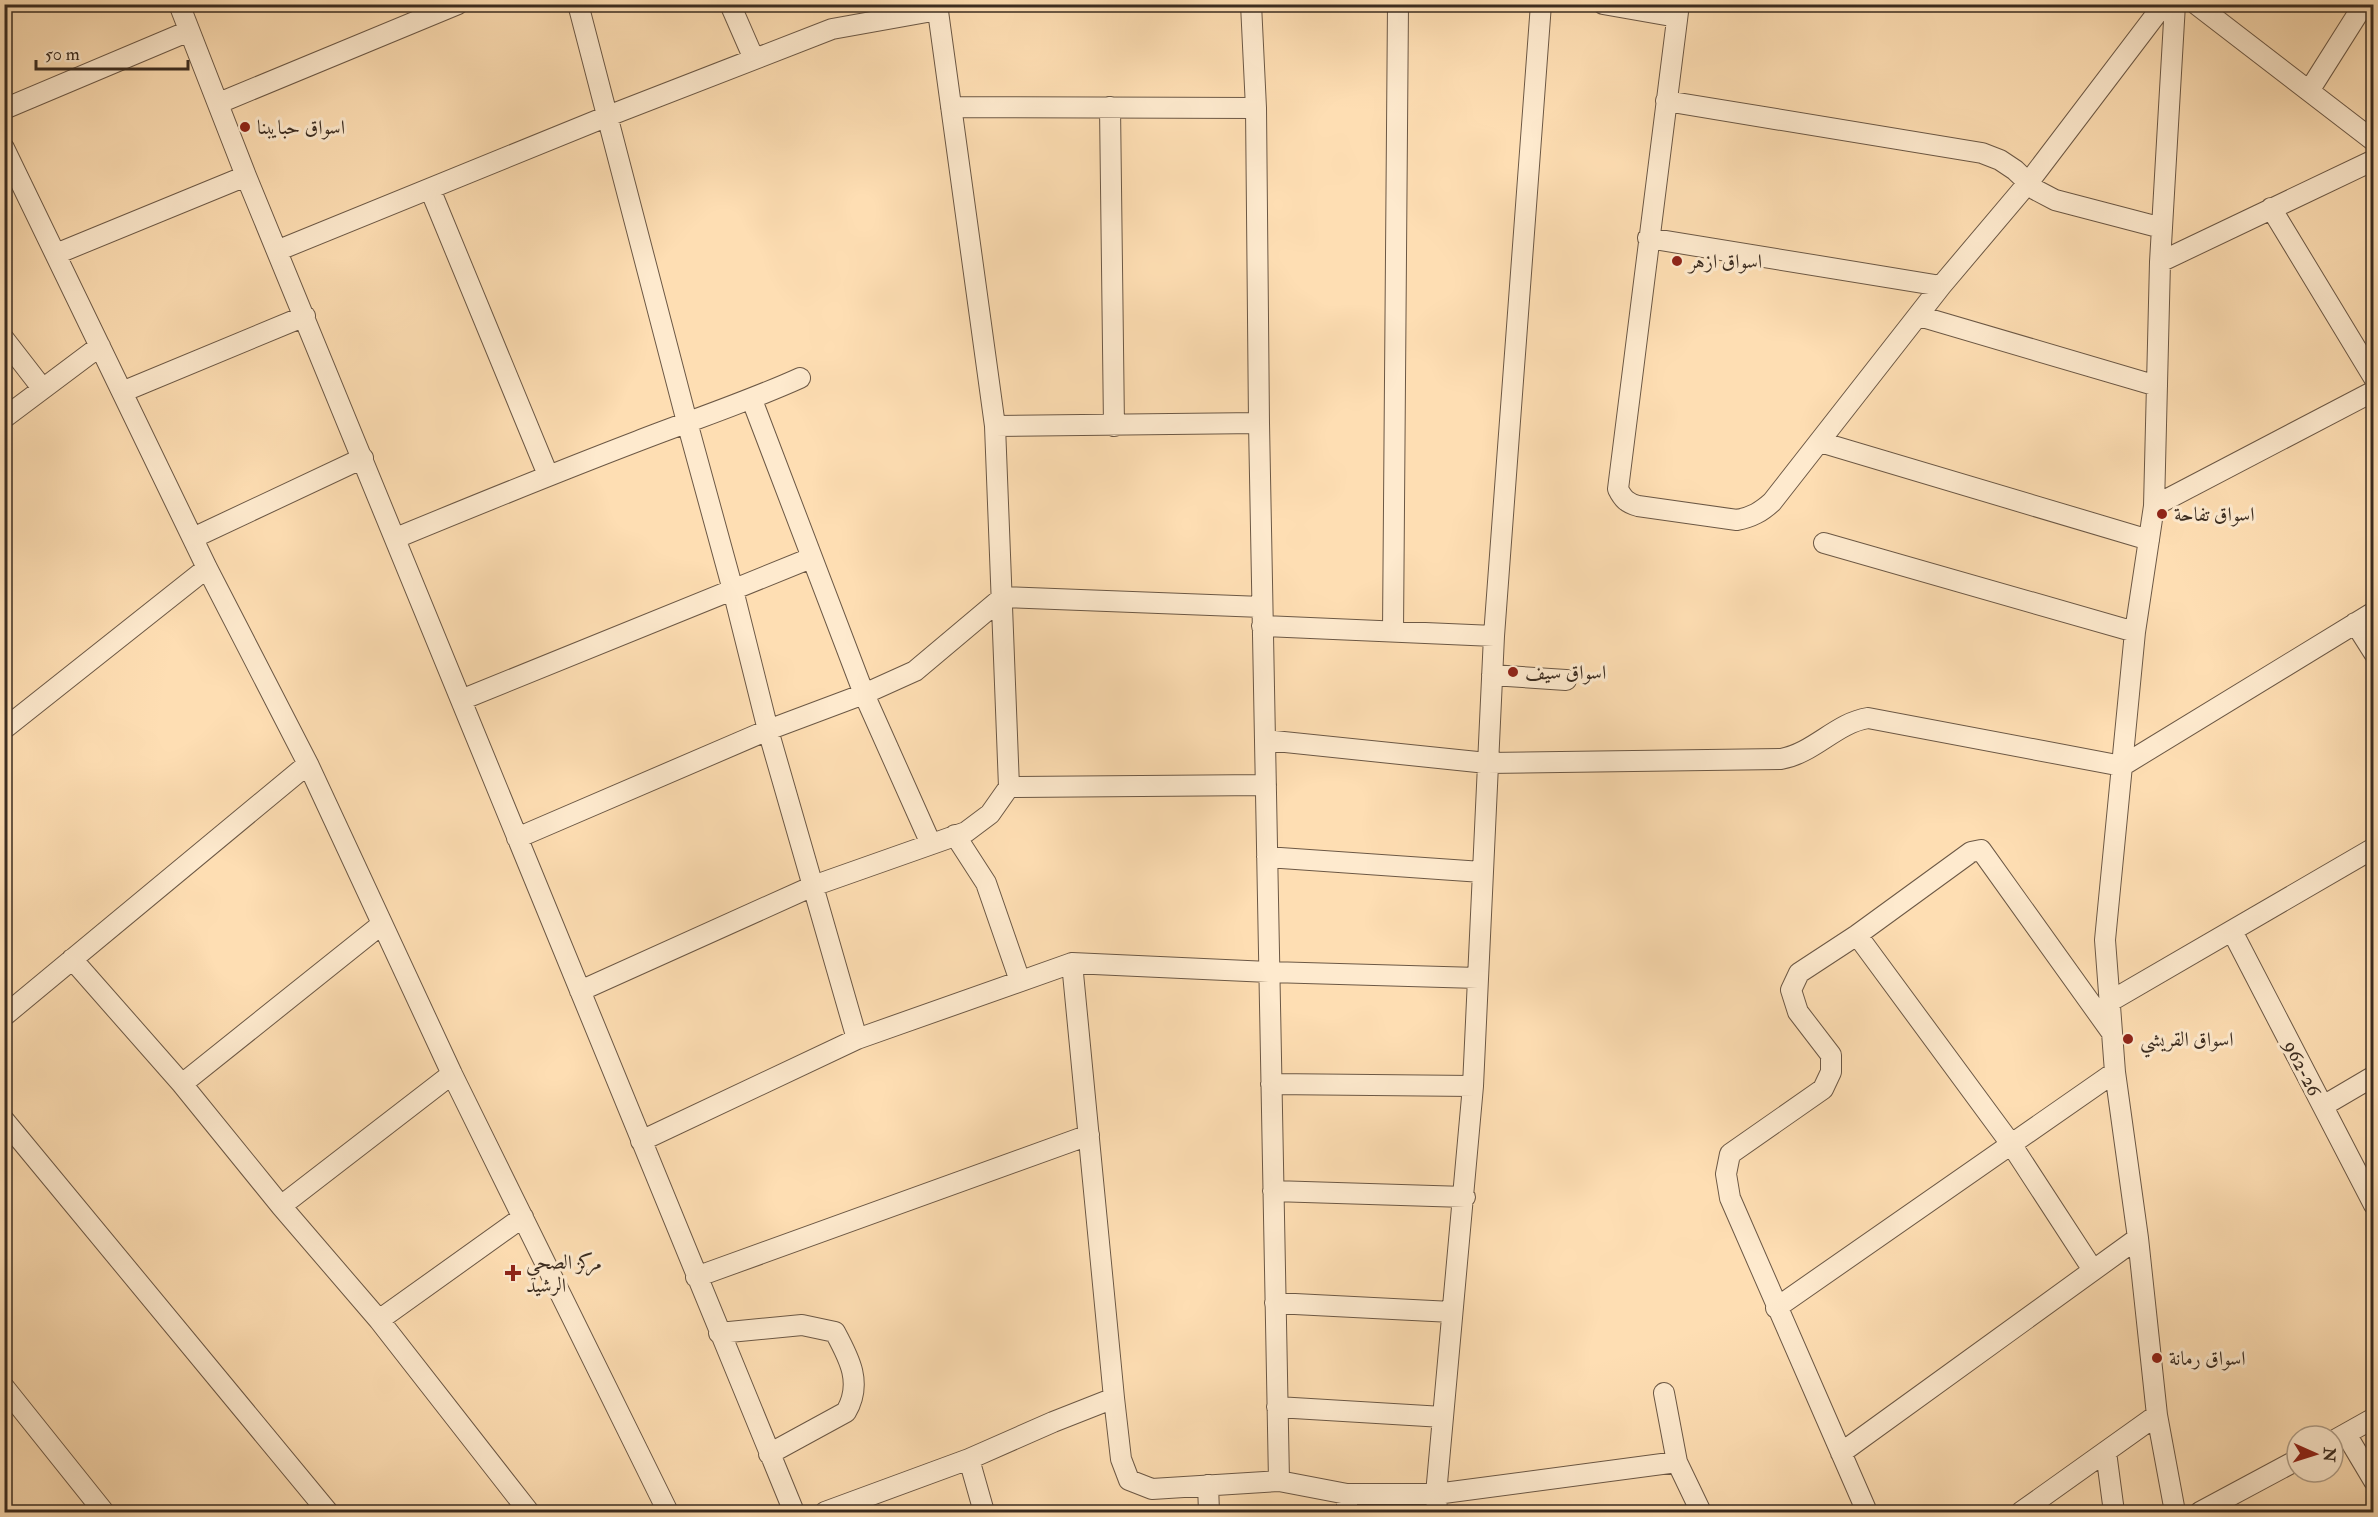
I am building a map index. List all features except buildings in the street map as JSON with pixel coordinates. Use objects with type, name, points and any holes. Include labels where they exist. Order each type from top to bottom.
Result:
[{"type":"street","points":[[178,4],[246,176],[279,250],[579,991],[794,1512]]},
{"type":"street","points":[[219,103],[458,4]]},
{"type":"street","points":[[578,4],[687,422],[734,590],[768,730],[857,1039]]},
{"type":"street","points":[[730,4],[754,59]]},
{"type":"street","points":[[1251,4],[1256,108],[1264,740],[1279,1480]]},
{"type":"street","points":[[1392,631],[1398,4]]},
{"type":"street","points":[[1437,1503],[1473,1086],[1494,636],[1541,4]]},
{"type":"street","points":[[1604,4],[1678,10],[1618,489],[1629,504],[1737,520],[1750,518],[1772,502],[1941,286],[2028,183],[2164,4]]},
{"type":"street","points":[[2175,4],[2160,262],[2154,506],[2135,632],[2105,940],[2115,1072],[2138,1238],[2157,1415],[2175,1512]]},
{"type":"street","points":[[2196,4],[2373,141]]},
{"type":"street","points":[[2309,91],[2364,4]]},
{"type":"street","points":[[279,250],[608,116],[832,29],[938,7],[995,426],[1009,787],[990,814],[966,832],[813,886],[579,991]]},
{"type":"street","points":[[4,109],[189,31]]},
{"type":"street","points":[[1666,101],[1982,153],[2008,165],[2028,183],[2055,201],[2162,228]]},
{"type":"street","points":[[951,106],[1256,108]]},
{"type":"street","points":[[1110,107],[1114,426]]},
{"type":"street","points":[[4,148],[207,568],[308,764],[452,1074],[668,1512]]},
{"type":"street","points":[[2160,262],[2373,160]]},
{"type":"street","points":[[56,254],[246,176]]},
{"type":"street","points":[[430,189],[548,475]]},
{"type":"street","points":[[2271,208],[2373,378]]},
{"type":"street","points":[[1648,238],[1941,286]]},
{"type":"street","points":[[122,392],[305,316]]},
{"type":"street","points":[[1919,316],[2157,386]]},
{"type":"street","points":[[4,339],[42,388]]},
{"type":"street","points":[[4,418],[100,346]]},
{"type":"street","points":[[396,538],[548,475],[752,400],[800,378]]},
{"type":"street","points":[[2154,506],[2373,391]]},
{"type":"street","points":[[752,400],[864,694],[931,844]]},
{"type":"street","points":[[995,426],[1259,423]]},
{"type":"street","points":[[1820,442],[2149,540]]},
{"type":"street","points":[[193,538],[363,458]]},
{"type":"street","points":[[1824,543],[2135,632]]},
{"type":"street","points":[[461,700],[811,558]]},
{"type":"street","points":[[4,729],[207,568]]},
{"type":"street","points":[[517,838],[768,730],[864,694],[915,671],[1003,597],[1262,617],[1392,631],[1494,636]]},
{"type":"street","points":[[1264,740],[1487,763],[1781,759],[1800,754],[1851,723],[1868,718],[2122,766],[2373,612]]},
{"type":"street","points":[[2355,623],[2373,652]]},
{"type":"street","points":[[1492,675],[1566,681]]},
{"type":"street","points":[[4,1016],[308,764]]},
{"type":"street","points":[[1009,787],[1266,786]]},
{"type":"street","points":[[955,835],[986,883],[1020,981]]},
{"type":"street","points":[[2109,1002],[2373,848]]},
{"type":"street","points":[[1867,1512],[1776,1308],[1731,1198],[1726,1174],[1730,1154],[1823,1089],[1831,1072],[1831,1055],[1798,1012],[1791,990],[1799,973],[1857,935],[1971,852],[1981,850],[2112,1033]]},
{"type":"street","points":[[1267,857],[1482,872]]},
{"type":"street","points":[[182,1084],[382,924]]},
{"type":"street","name":"962-26","points":[[2232,932],[2373,1205]]},
{"type":"street","points":[[1857,935],[2011,1144],[2093,1270]]},
{"type":"street","points":[[72,959],[182,1084],[281,1206],[379,1320],[530,1512]]},
{"type":"street","points":[[641,1141],[857,1039],[1072,963],[1478,978]]},
{"type":"street","points":[[1072,963],[1114,1398],[1121,1459],[1129,1480],[1152,1489],[1279,1480],[1347,1503],[1437,1503],[1677,1462]]},
{"type":"street","points":[[1776,1308],[2115,1072]]},
{"type":"street","points":[[281,1206],[452,1074]]},
{"type":"street","points":[[2323,1106],[2373,1076]]},
{"type":"street","points":[[1271,1084],[1473,1086]]},
{"type":"street","points":[[4,1120],[328,1512]]},
{"type":"street","points":[[696,1277],[1089,1135]]},
{"type":"street","points":[[1273,1191],[1465,1197]]},
{"type":"street","points":[[379,1320],[523,1217]]},
{"type":"street","points":[[1841,1453],[2138,1238]]},
{"type":"street","points":[[1275,1304],[1452,1312]]},
{"type":"street","points":[[719,1333],[802,1325],[835,1332],[852,1364],[853,1400],[846,1412],[770,1454]]},
{"type":"street","points":[[4,1387],[104,1512]]},
{"type":"street","points":[[1664,1393],[1677,1462],[1701,1512]]},
{"type":"street","points":[[825,1512],[969,1459],[1114,1398]]},
{"type":"street","points":[[1277,1407],[1443,1417]]},
{"type":"street","points":[[2026,1511],[2157,1415]]},
{"type":"street","points":[[2345,1434],[2373,1418]]},
{"type":"street","points":[[2345,1445],[2373,1481]]},
{"type":"street","points":[[2106,1452],[2114,1512]]},
{"type":"street","points":[[969,1459],[984,1512]]},
{"type":"street","points":[[2200,1512],[2285,1466]]},
{"type":"street","points":[[1208,1485],[1209,1512]]},
{"type":"place","name":"اسواق حبايبنا","points":[[245,127]]},
{"type":"place","name":"اسواق ازهر","points":[[1677,261]]},
{"type":"place","name":"اسواق تفاحة","points":[[2162,514]]},
{"type":"place","name":"اسواق سيف","points":[[1513,672]]},
{"type":"place","name":"اسواق القريشي","points":[[2128,1039]]},
{"type":"place","name":"مركز الصحي الرشيد","points":[[513,1273]]},
{"type":"place","name":"اسواق رمانة","points":[[2157,1358]]}]
